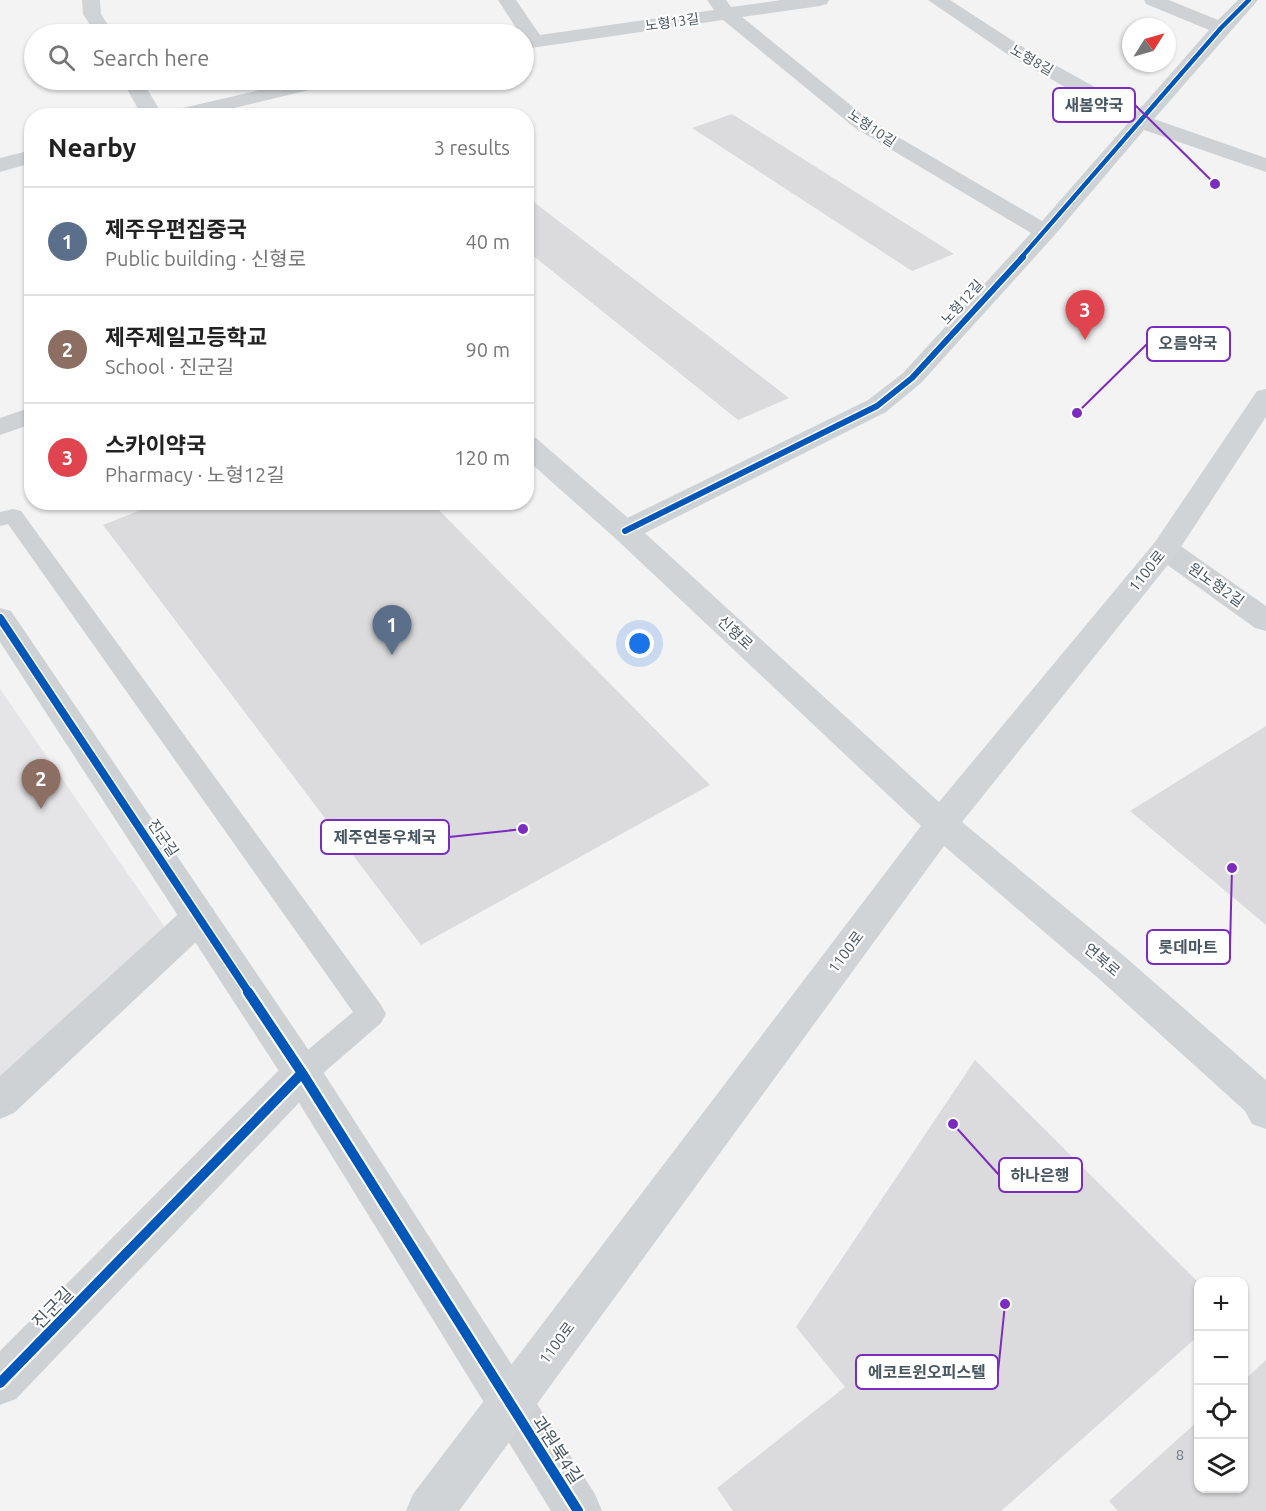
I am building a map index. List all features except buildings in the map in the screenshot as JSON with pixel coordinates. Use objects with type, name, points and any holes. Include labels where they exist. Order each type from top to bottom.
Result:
[{"type":"main road","points":[[91,0],[92,14],[98,24]]},
{"type":"main road","points":[[138,90],[148,108]]},
{"type":"main road","name":"1100로","points":[[430,1511],[511,1406],[941,824],[1165,549],[1266,397]]},
{"type":"main road","name":"신형로","points":[[534,451],[625,531],[941,824]]},
{"type":"main road","name":"연북로","points":[[941,824],[1119,974],[1264,1104]]},
{"type":"street","points":[[507,0],[520,24]]},
{"type":"street","name":"노형13길","points":[[534,41],[722,7],[820,0]]},
{"type":"street","name":"노형8길","points":[[937,0],[1014,50],[1142,122],[1266,165]]},
{"type":"street","points":[[1154,0],[1221,28]]},
{"type":"street","name":"노형12길","points":[[625,531],[877,406],[912,378],[1045,232],[1221,28],[1249,0]]},
{"type":"street","name":"노형10길","points":[[722,7],[862,124],[1045,232]]},
{"type":"street","points":[[206,108],[284,90]]},
{"type":"street","points":[[0,165],[24,158]]},
{"type":"street","points":[[0,427],[24,418]]},
{"type":"street","name":"원노형2길","points":[[1165,549],[1266,621]]},
{"type":"street","name":"진군길","points":[[0,618],[302,1073],[511,1406]]},
{"type":"street","points":[[0,1101],[199,917]]},
{"type":"street","name":"진군길","points":[[0,1383],[302,1073]]},
{"type":"street","name":"과원북4길","points":[[511,1406],[578,1511]]},
{"type":"lane","points":[[0,519],[13,516],[370,1014],[302,1073]]},
{"type":"shaded area","points":[[0,689],[166,929],[0,1079]]},
{"type":"cycle path","points":[[625,531],[877,406],[912,378],[1045,232],[1221,28],[1249,0]]},
{"type":"cycle path","points":[[0,618],[302,1073],[578,1511]]},
{"type":"cycle path","points":[[0,1383],[302,1073]]},
{"type":"place","name":"새봄약국","points":[[1215,184]]},
{"type":"place","name":"스카이약국","points":[[1085,340]]},
{"type":"place","name":"오름약국","points":[[1077,413]]},
{"type":"place","name":"제주우편집중국","points":[[392,655]]},
{"type":"place","name":"제주제일고등학교","points":[[41,809]]},
{"type":"place","name":"제주연동우체국","points":[[523,829]]},
{"type":"place","name":"롯데마트","points":[[1232,868]]},
{"type":"place","name":"하나은행","points":[[953,1124]]},
{"type":"place","name":"에코트윈오피스텔","points":[[1005,1304]]}]
